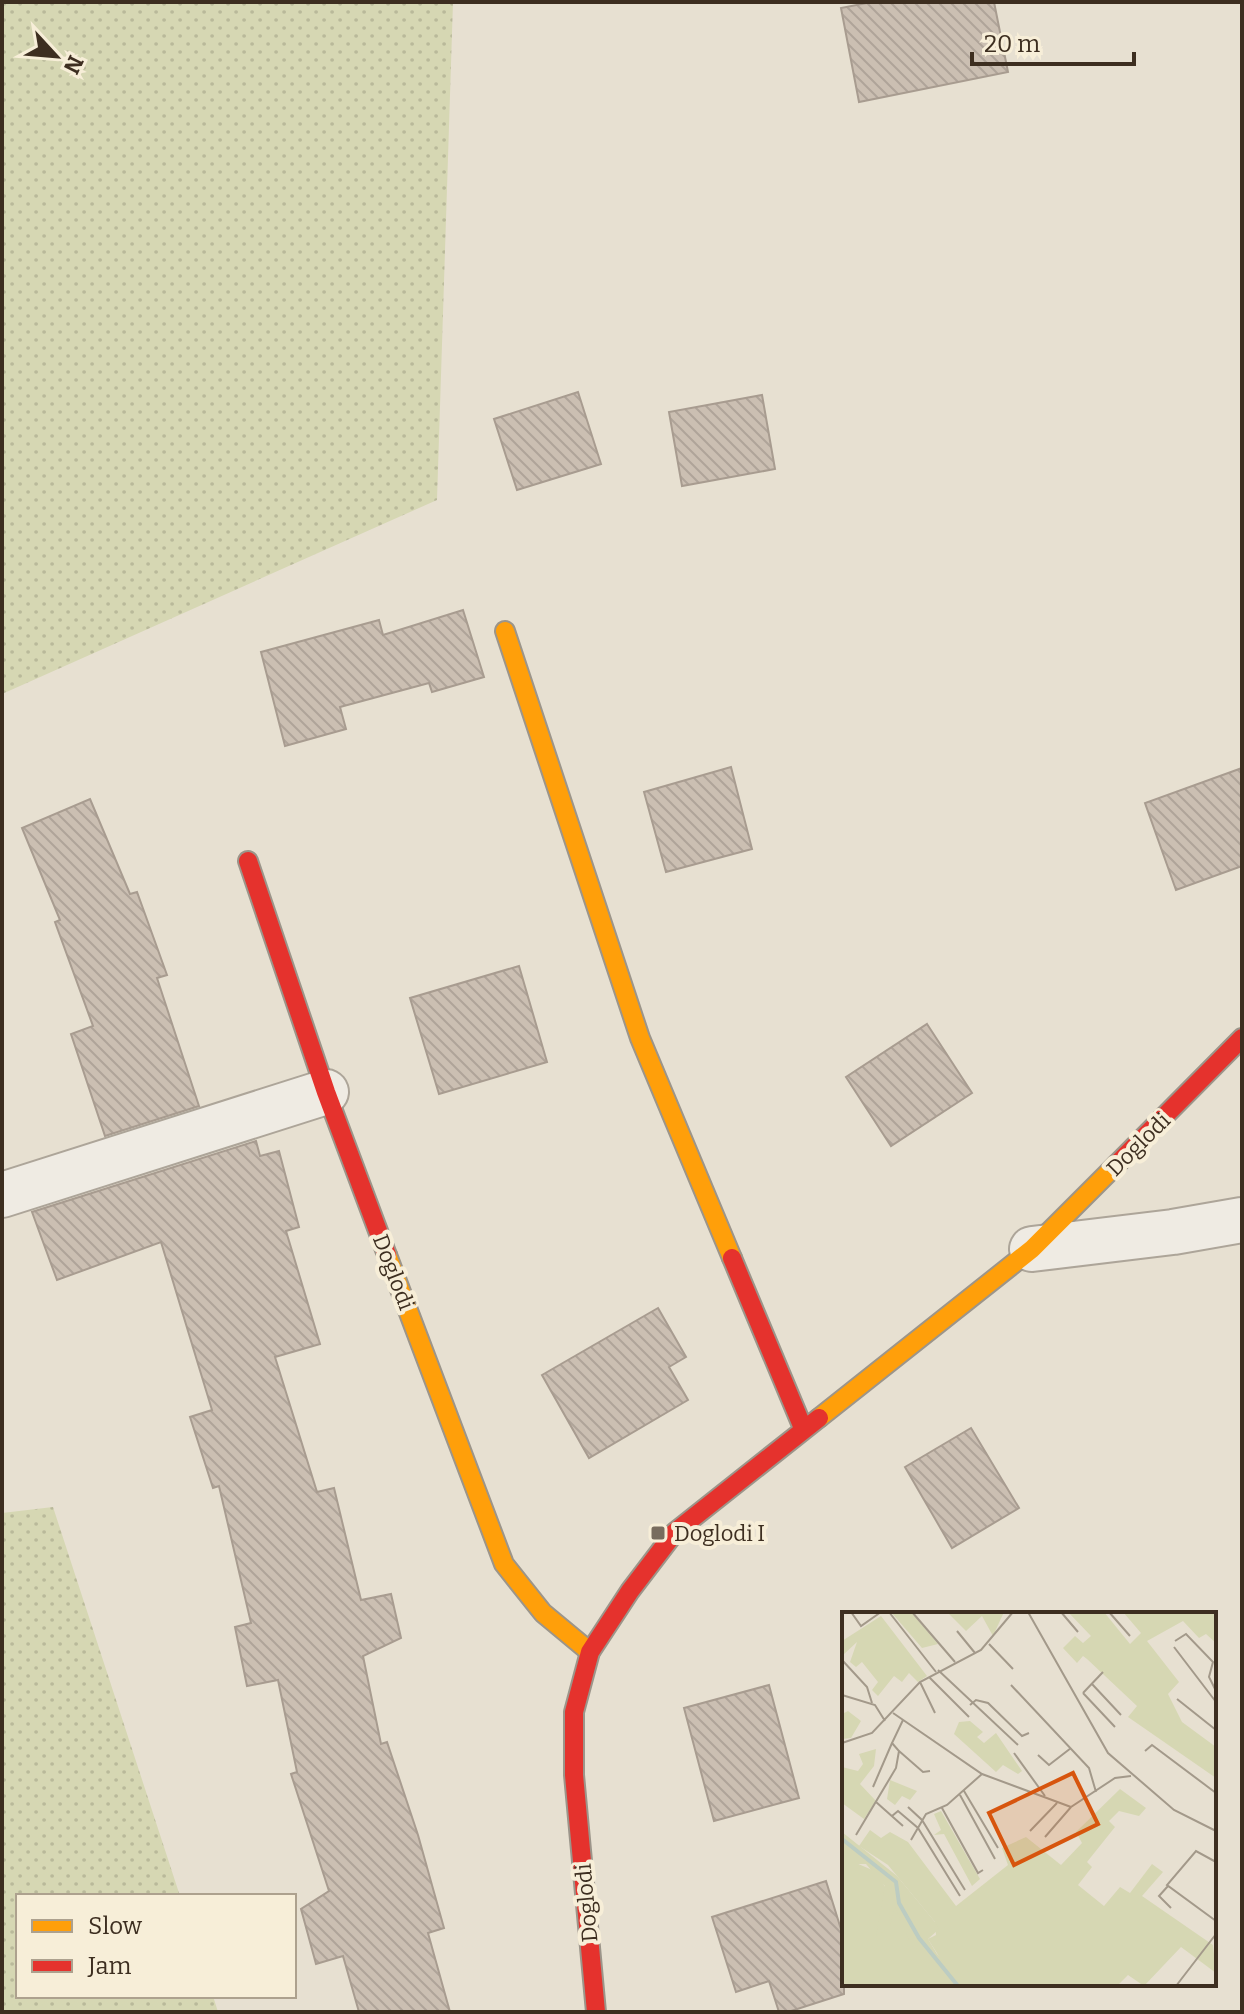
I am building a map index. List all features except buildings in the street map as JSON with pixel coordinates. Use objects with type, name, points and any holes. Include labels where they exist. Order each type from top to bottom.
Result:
[{"type":"street","points":[[505,631],[640,1038],[803,1428]]},
{"type":"street","name":"Doglodi","points":[[248,861],[326,1092],[504,1564],[543,1613],[590,1652]]},
{"type":"street","name":"Doglodi","points":[[596,2012],[574,1775],[574,1712],[590,1652],[630,1591],[675,1532],[1032,1249],[1242,1038]]},
{"type":"street","points":[[2,1195],[326,1092]]},
{"type":"street","points":[[1032,1249],[1242,1220]]},
{"type":"green space","points":[[2,2],[453,2],[437,500],[2,694]]},
{"type":"green space","points":[[53,1507],[179,1894],[16,1894],[16,1998],[214,1998],[218,2012],[2,2012],[2,1513]]},
{"type":"traffic: slow","points":[[505,631],[640,1038],[732,1258]]},
{"type":"traffic: slow","points":[[819,1418],[1032,1249],[1116,1165]]},
{"type":"traffic: slow","points":[[387,1255],[504,1564],[543,1613],[590,1652]]},
{"type":"traffic: jam","points":[[248,861],[326,1092],[387,1255]]},
{"type":"traffic: jam","points":[[1116,1165],[1242,1038]]},
{"type":"traffic: jam","points":[[732,1258],[803,1428]]},
{"type":"traffic: jam","points":[[596,2012],[574,1775],[574,1712],[590,1652],[630,1591],[675,1532],[819,1418]]},
{"type":"place","name":"Doglodi I","points":[[658,1533]]}]
